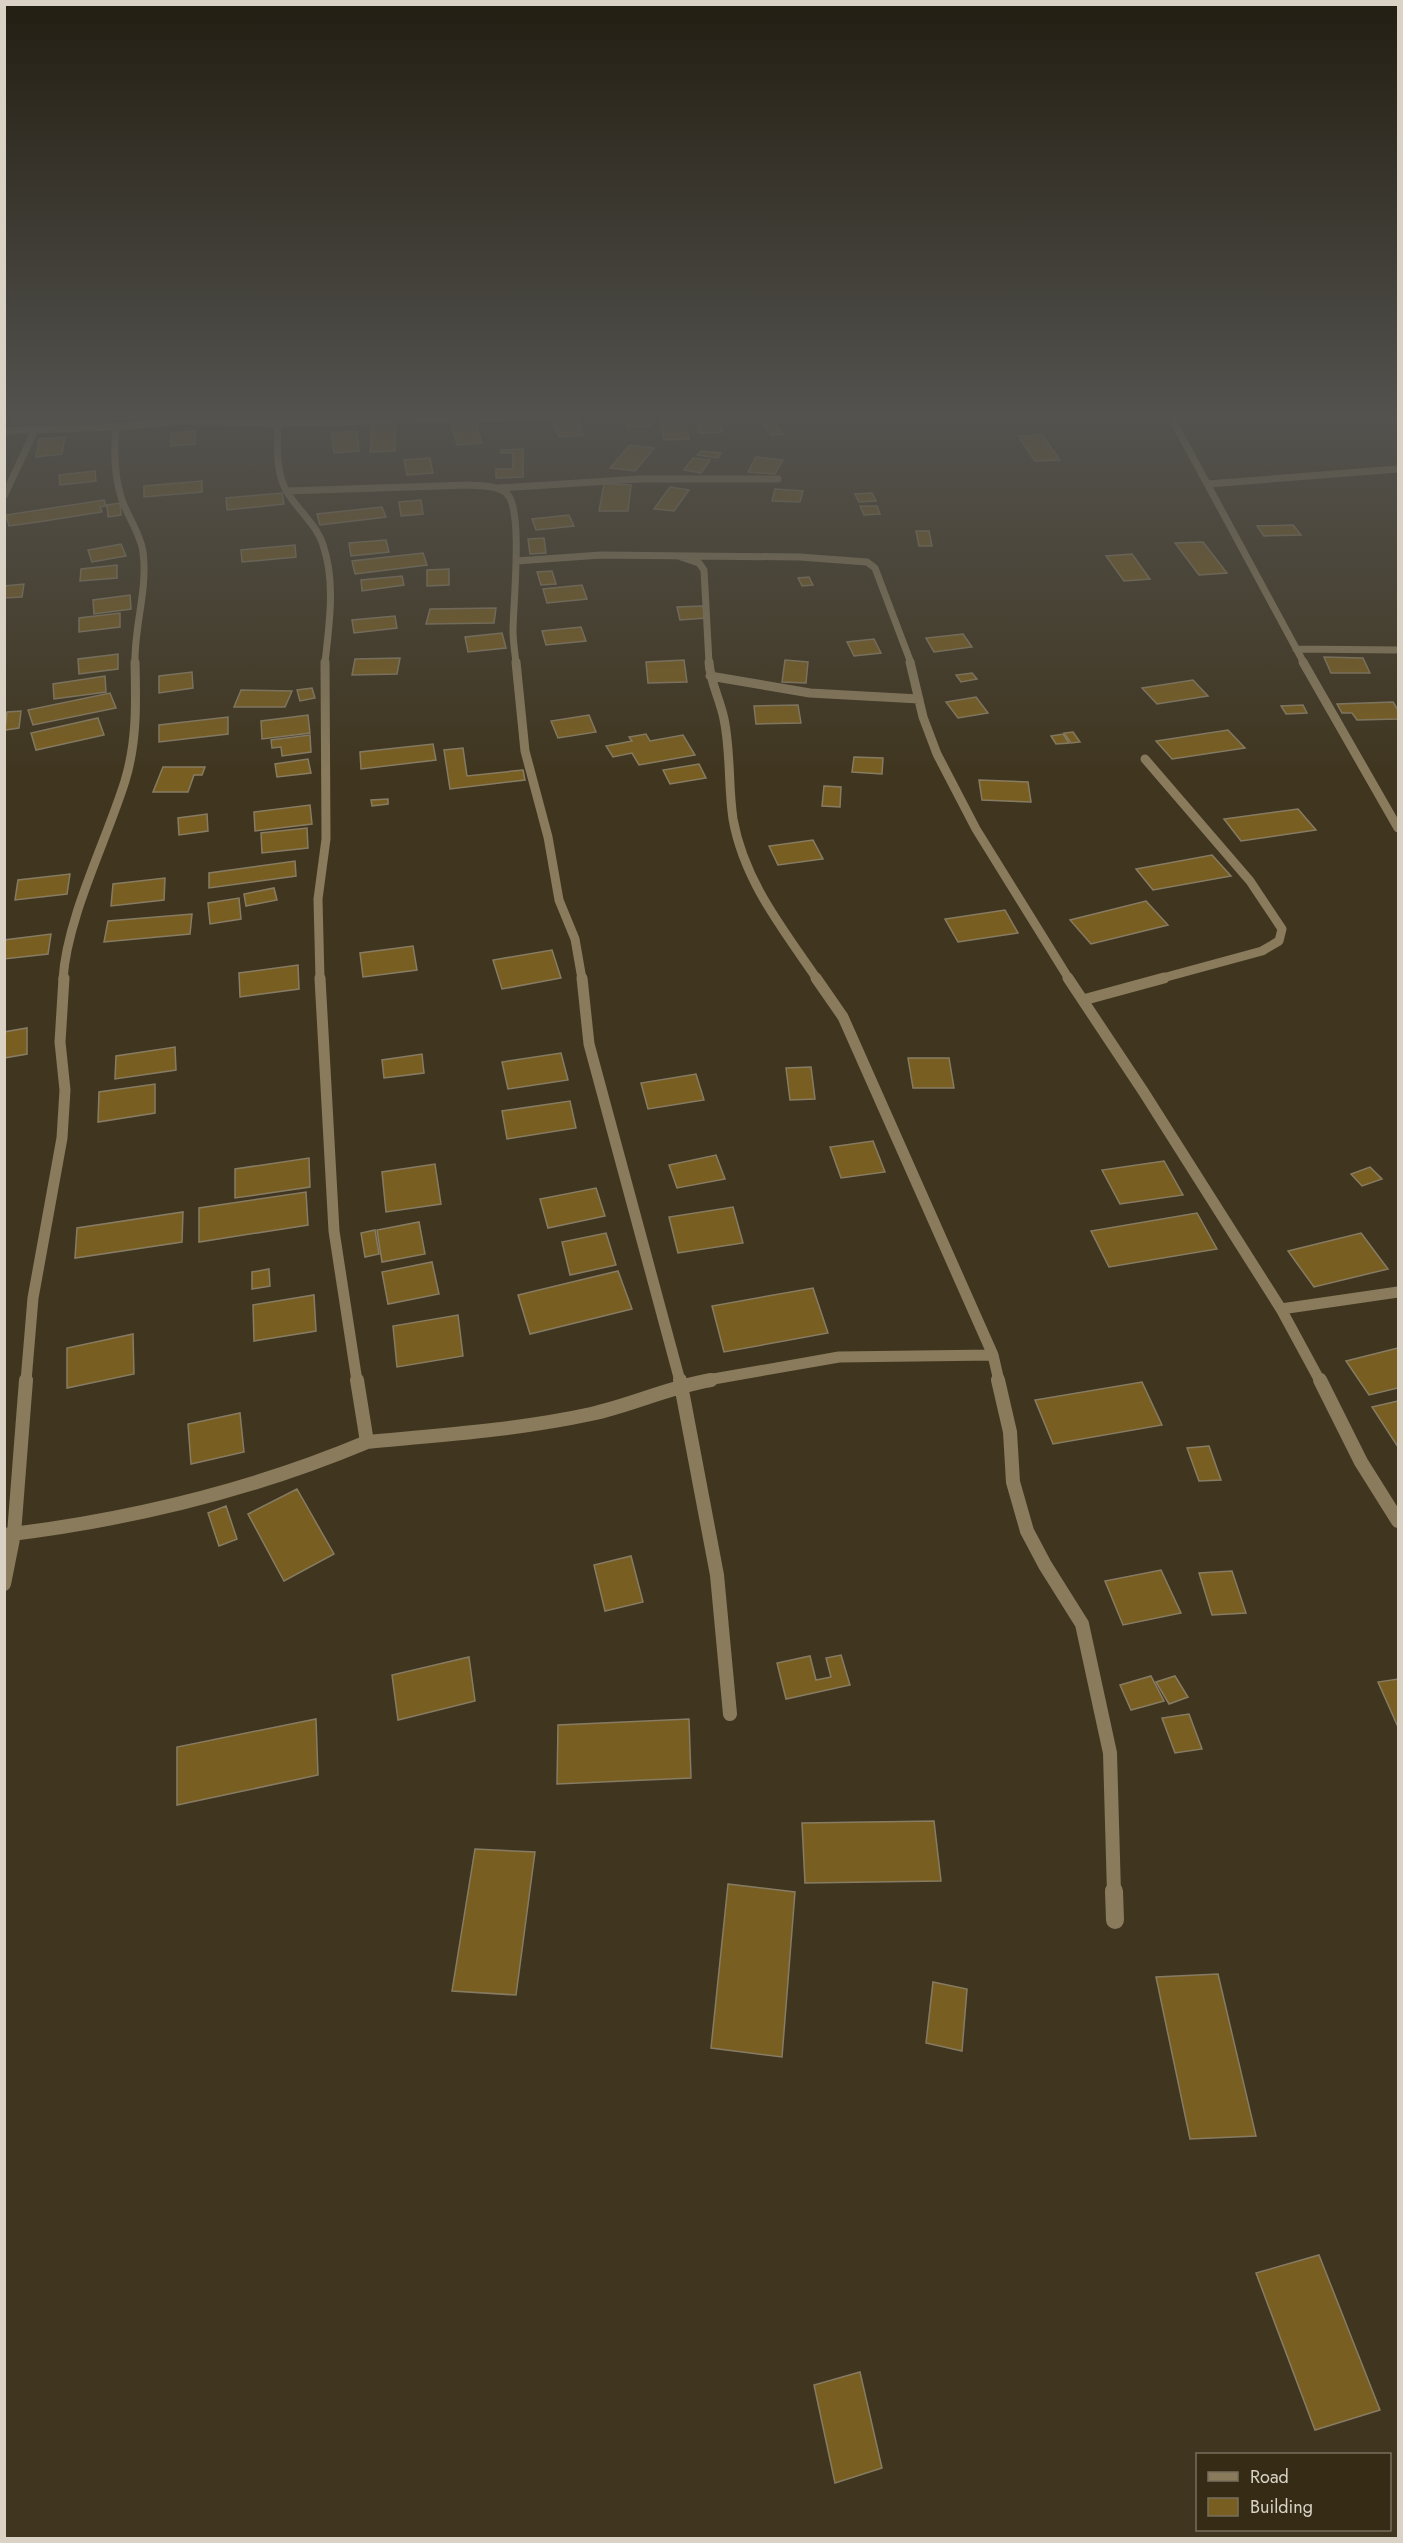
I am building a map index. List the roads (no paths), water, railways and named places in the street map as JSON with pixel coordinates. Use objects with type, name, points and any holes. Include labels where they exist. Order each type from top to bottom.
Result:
[{"type":"street","points":[[4,1584],[33,1298],[62,1138],[65,1090],[60,1042],[64,969],[73,928],[125,780],[134,741],[136,708],[134,641],[144,572],[143,550],[136,534]]},
{"type":"street","points":[[316,534],[323,543],[329,573],[331,601],[325,677],[326,840],[318,899],[318,935],[334,1231],[367,1442]]},
{"type":"street","points":[[515,534],[513,634],[525,751],[548,837],[559,900],[580,958],[589,1044],[681,1384],[717,1575],[730,1714]]},
{"type":"street","points":[[1234,534],[1296,649],[1398,828]]},
{"type":"street","points":[[516,561],[601,555],[834,558],[867,562],[875,568],[910,660],[923,717],[937,754],[976,829],[1281,1309],[1298,1337],[1361,1462],[1398,1521]]},
{"type":"street","points":[[678,556],[699,562],[704,570],[710,676],[724,719],[733,818],[739,845],[757,890],[843,1017],[993,1355],[1010,1432],[1013,1482],[1024,1521],[1045,1565],[1082,1624],[1110,1753],[1115,1920]]},
{"type":"street","points":[[1296,649],[1398,650]]},
{"type":"street","points":[[710,676],[810,693],[919,699]]},
{"type":"street","points":[[1083,1000],[1262,951],[1279,941],[1282,929],[1250,881],[1145,759]]},
{"type":"street","points":[[1281,1309],[1398,1292]]},
{"type":"street","points":[[9,1535],[113,1519],[172,1506],[258,1482],[334,1457],[367,1442],[518,1428],[594,1413],[681,1384],[839,1357],[993,1355]]}]
